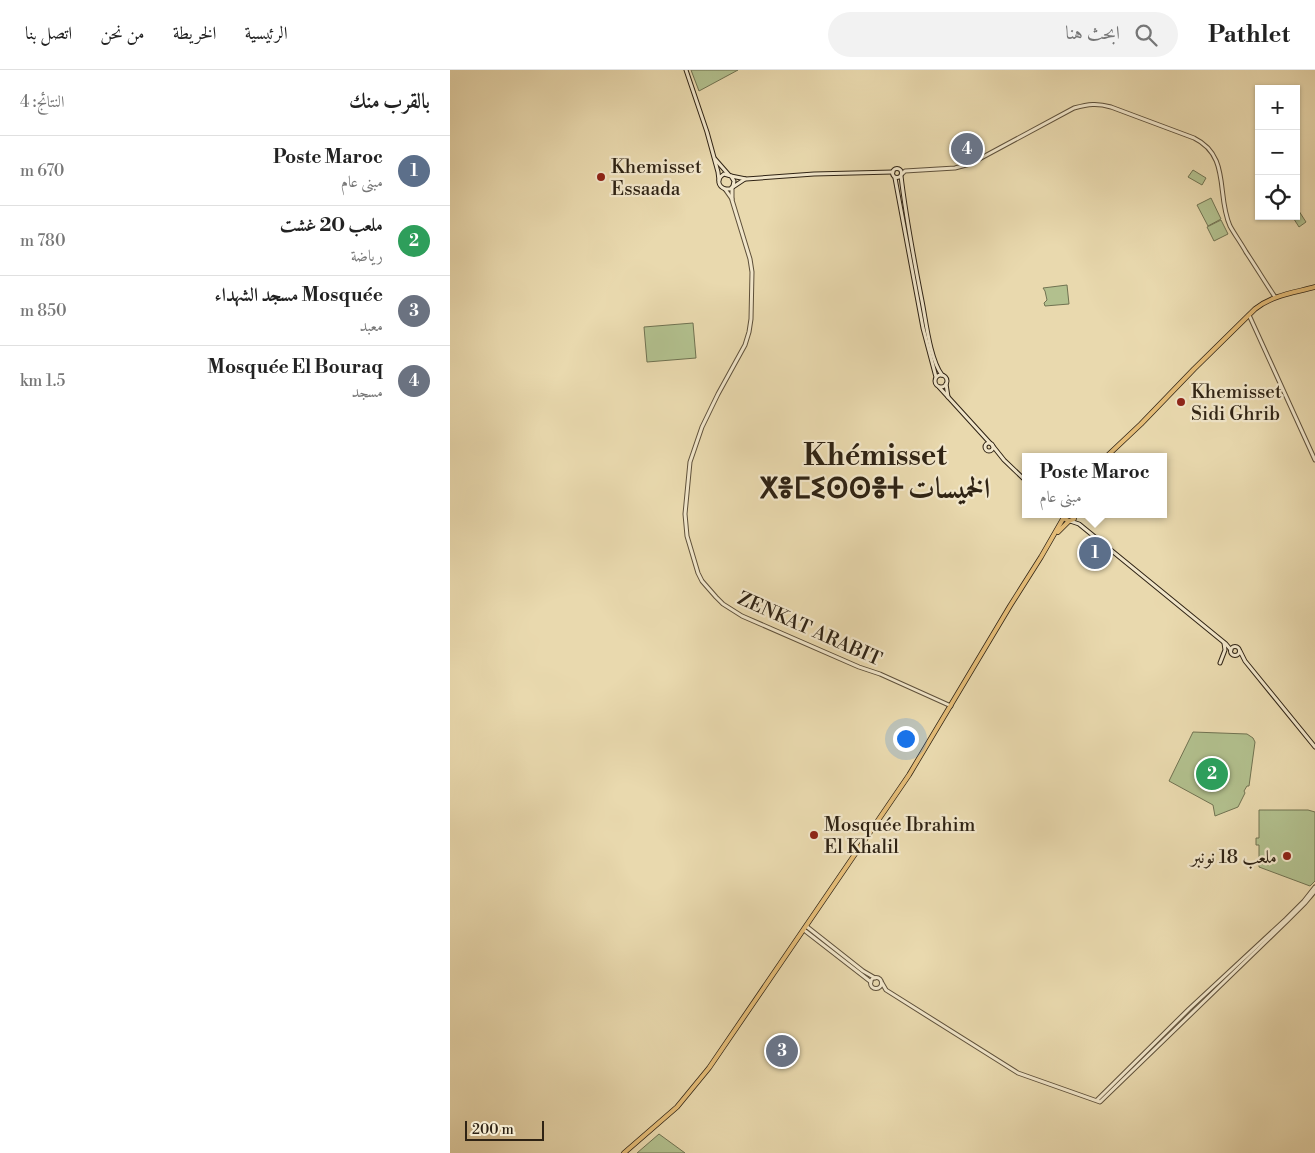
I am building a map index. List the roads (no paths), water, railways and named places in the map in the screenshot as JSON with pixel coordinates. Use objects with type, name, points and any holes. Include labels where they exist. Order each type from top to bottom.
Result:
[{"type":"main road","points":[[1110,453],[1264,302],[1275,297],[1315,287]]},
{"type":"main road","points":[[624,1153],[677,1107],[709,1068],[900,788],[1055,535],[1063,518]]},
{"type":"main road","points":[[1065,518],[1069,521]]},
{"type":"main road","points":[[1055,535],[1074,518]]},
{"type":"street","points":[[686,70],[707,132],[720,186],[732,200]]},
{"type":"street","points":[[895,178],[899,178],[905,171],[955,168],[970,164],[1074,108],[1087,104],[1111,107],[1194,138],[1210,149],[1218,161],[1225,208],[1230,225],[1275,297]]},
{"type":"street","points":[[714,159],[734,181],[732,200]]},
{"type":"street","points":[[719,180],[724,174],[746,179],[814,174],[892,172],[895,169],[900,170],[904,204],[929,338],[938,370],[946,378],[949,397]]},
{"type":"street","points":[[892,172],[895,178],[923,328],[936,377],[934,383],[1022,477]]},
{"type":"street","points":[[725,190],[746,179]]},
{"type":"street","name":"ZENKAT ARABIT","points":[[732,200],[750,259],[752,272],[751,319],[745,345],[702,427],[690,462],[685,514],[687,536],[698,573],[702,582],[716,597],[742,616],[951,706]]},
{"type":"street","points":[[1249,315],[1315,460]]},
{"type":"street","points":[[936,377],[942,375]]},
{"type":"street","points":[[939,387],[946,384]]},
{"type":"street","points":[[983,436],[986,450],[1000,454]]},
{"type":"street","points":[[986,444],[991,444]]},
{"type":"street","points":[[991,444],[993,448],[991,451]]},
{"type":"street","points":[[1076,518],[1079,524],[1225,643],[1232,654],[1245,661]]},
{"type":"street","points":[[1069,521],[1079,524]]},
{"type":"street","points":[[1225,643],[1238,648],[1245,661],[1315,747]]},
{"type":"street","points":[[1220,663],[1225,650],[1225,643]]},
{"type":"street","points":[[1231,650],[1235,647]]},
{"type":"street","points":[[1235,656],[1240,651]]},
{"type":"street","points":[[1098,1099],[1189,1009],[1286,919],[1315,887]]},
{"type":"street","points":[[1098,1099],[1305,904],[1315,891]]},
{"type":"street","points":[[805,928],[863,971],[880,979],[886,990]]},
{"type":"street","points":[[805,928],[871,982],[872,987],[886,990],[1018,1073],[1098,1099]]},
{"type":"street","points":[[871,982],[875,978]]},
{"type":"street","points":[[878,989],[882,983]]},
{"type":"place","name":"Mosquée El Bouraq","points":[[967,149]]},
{"type":"place","name":"Khemisset Essaada","points":[[601,177]]},
{"type":"place","name":"Khemisset Sidi Ghrib","points":[[1181,402]]},
{"type":"place","name":"Poste Maroc","points":[[1095,553]]},
{"type":"place","name":"ملعب 20 غشت","points":[[1212,774]]},
{"type":"place","name":"Mosquée Ibrahim El Khalil","points":[[814,835]]},
{"type":"place","name":"ملعب 18 نونبر","points":[[1287,856]]},
{"type":"place","name":"Mosquée مسجد الشهداء","points":[[782,1051]]},
{"type":"district","name":"Khémisset ⵅⴻⵎⵉⵙⵙⴻⵜ الخميسات","points":[[875,472]]}]
